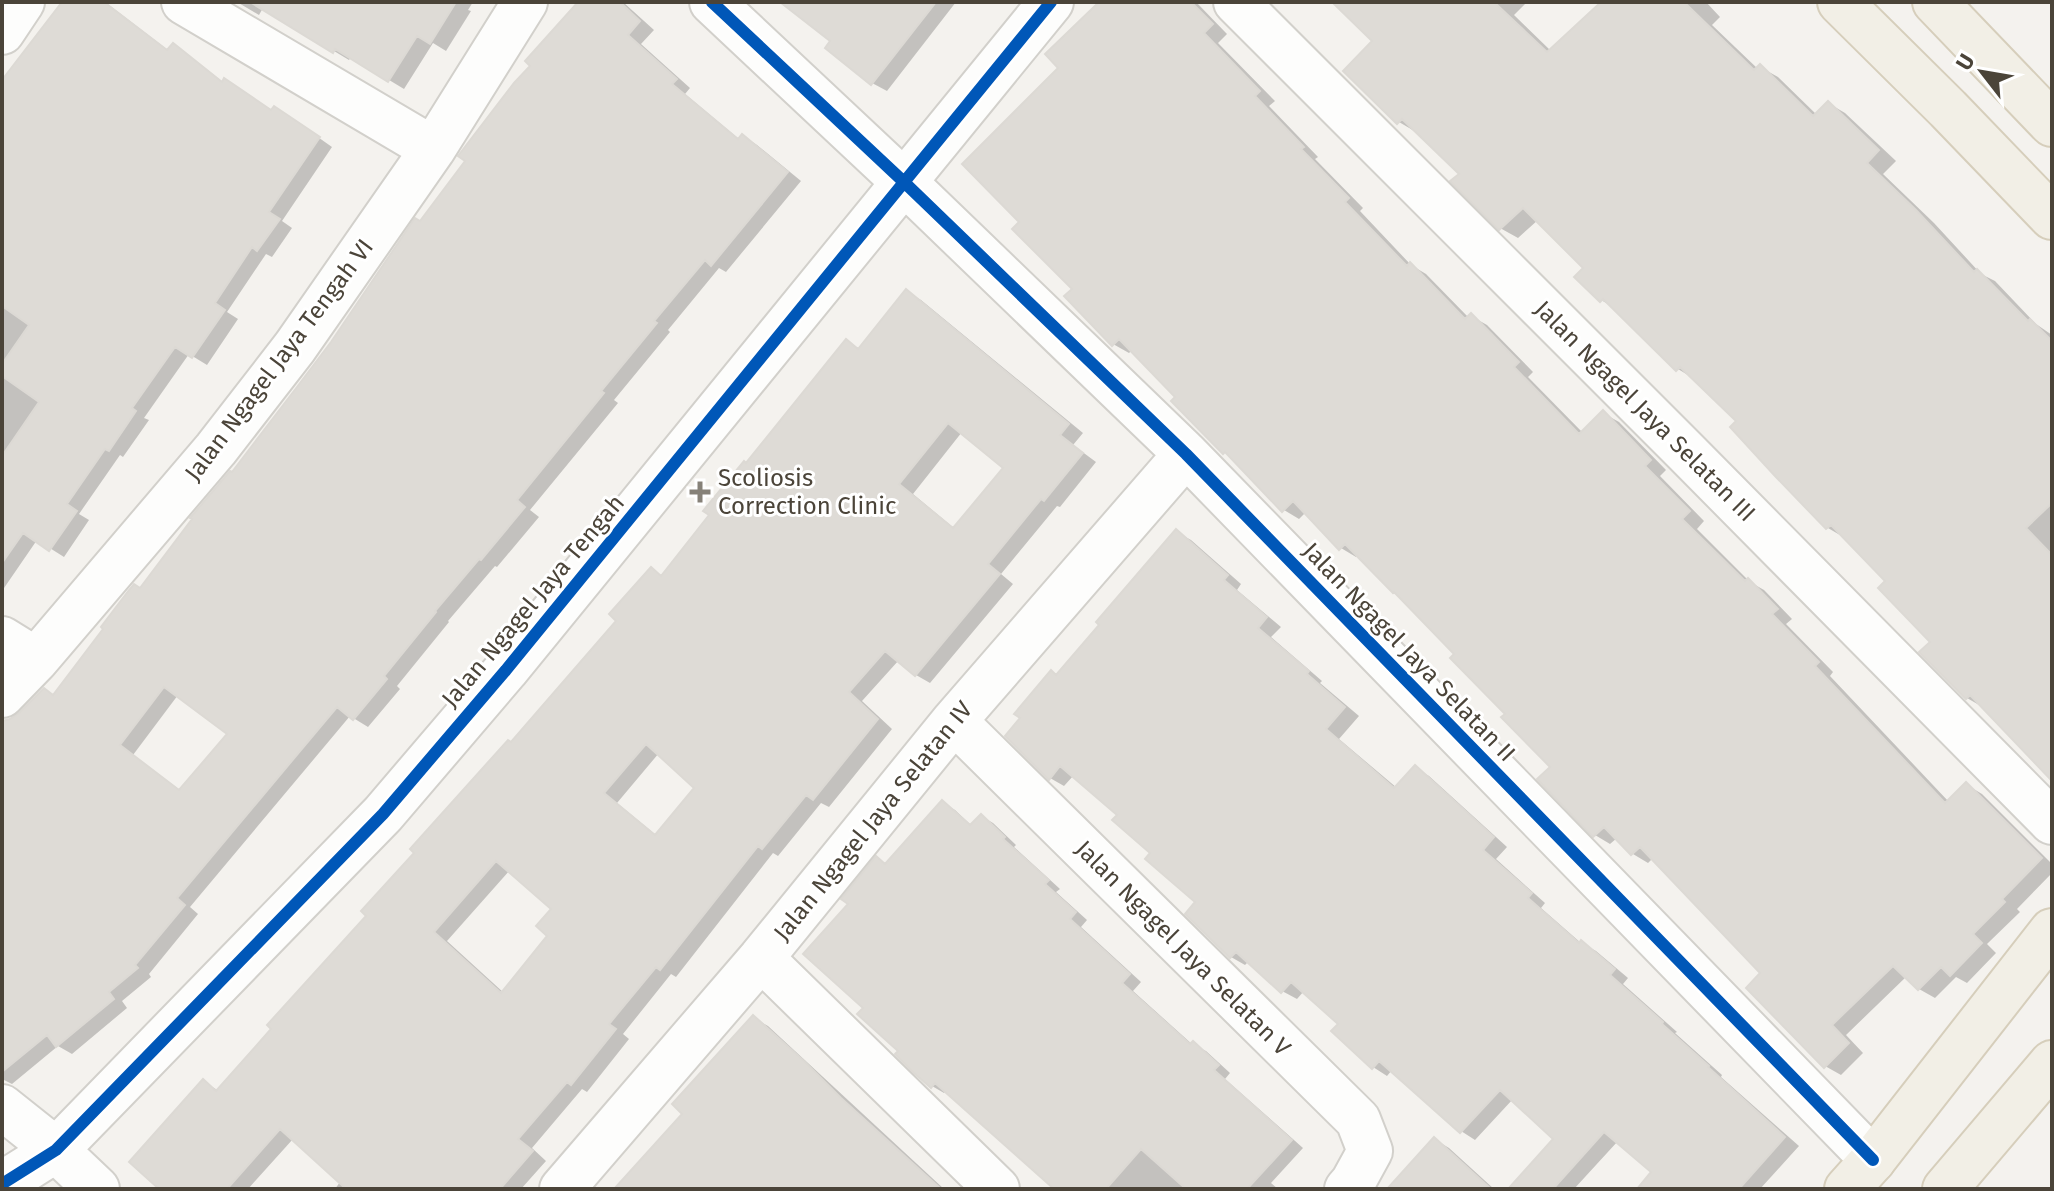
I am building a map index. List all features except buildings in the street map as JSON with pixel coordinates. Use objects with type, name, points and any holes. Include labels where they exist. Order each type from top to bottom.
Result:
[{"type":"main road","points":[[1840,2],[2052,217]]},
{"type":"main road","points":[[1935,2],[2052,124]]},
{"type":"main road","points":[[1860,1174],[2052,931]]},
{"type":"main road","points":[[1945,1189],[2052,1063]]},
{"type":"street","points":[[2,32],[22,2]]},
{"type":"street","points":[[184,2],[433,149]]},
{"type":"street","name":"Jalan Ngagel Jaya Tengah VI","points":[[2,695],[19,650],[216,449],[278,370],[433,149],[525,2]]},
{"type":"street","name":"Jalan Ngagel Jaya Selatan II","points":[[712,2],[1186,454],[1860,1174]]},
{"type":"street","name":"Jalan Ngagel Jaya Tengah","points":[[2,1184],[56,1150],[383,814],[506,670],[1051,2]]},
{"type":"street","name":"Jalan Ngagel Jaya Selatan III","points":[[1236,2],[2052,822]]},
{"type":"street","name":"Jalan Ngagel Jaya Selatan IV","points":[[562,1189],[761,958],[954,721],[1186,454]]},
{"type":"street","name":"Jalan Ngagel Jaya Selatan V","points":[[954,721],[1358,1120],[1370,1151],[1347,1189]]},
{"type":"street","points":[[761,958],[997,1189]]},
{"type":"street","points":[[2,1107],[56,1150],[97,1189]]},
{"type":"cycle path","points":[[712,2],[1186,454],[1873,1160]]},
{"type":"cycle path","points":[[2,1184],[56,1150],[383,814],[506,670],[1051,2]]},
{"type":"place","name":"Scoliosis Correction Clinic","points":[[700,492]]}]
